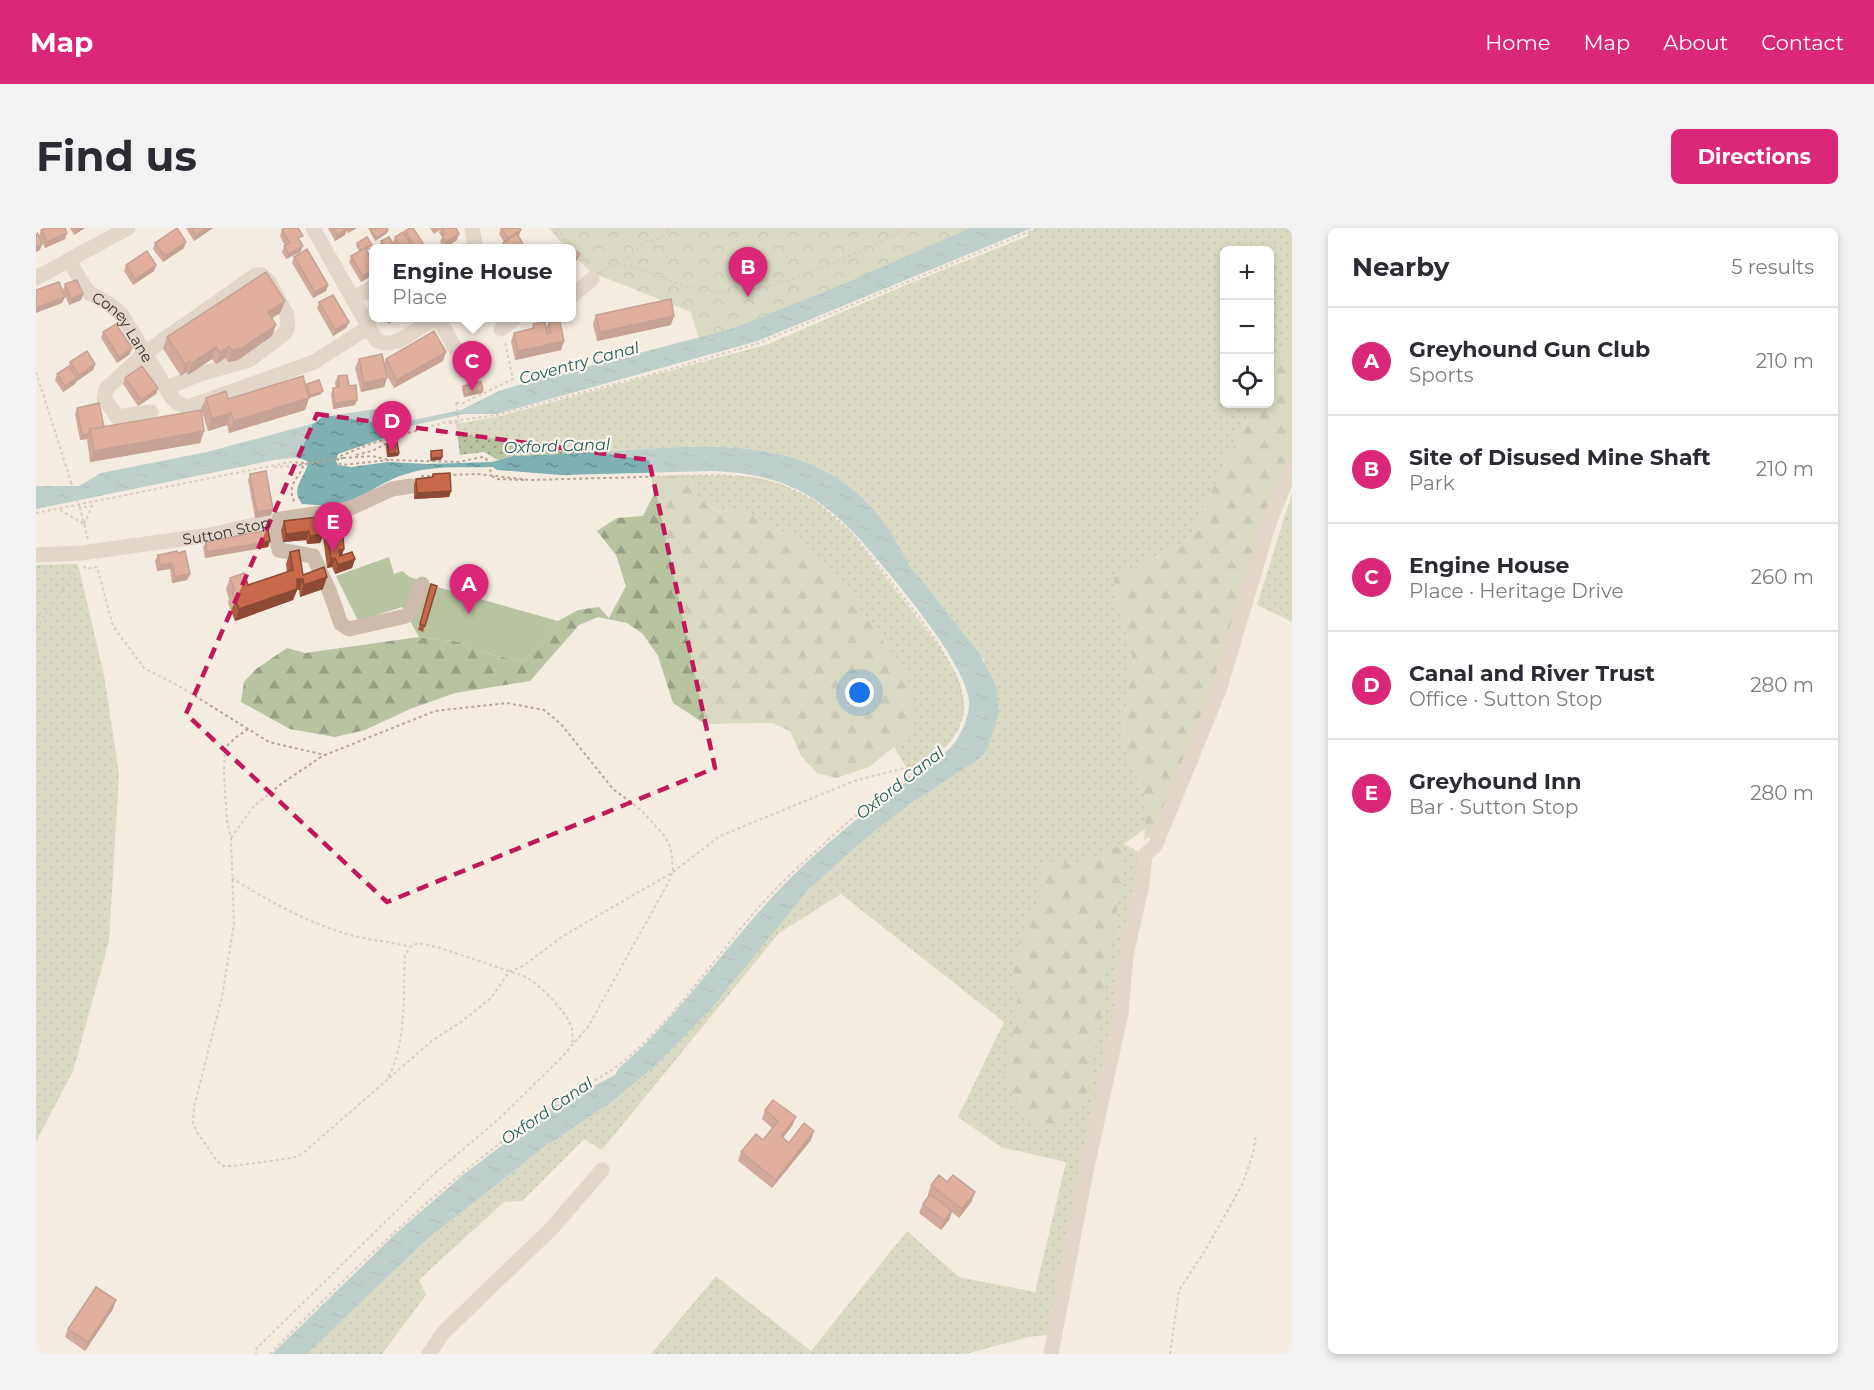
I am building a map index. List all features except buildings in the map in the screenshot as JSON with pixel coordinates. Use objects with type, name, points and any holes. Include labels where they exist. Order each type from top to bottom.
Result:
[{"type":"street","points":[[36,278],[128,228]]},
{"type":"street","points":[[313,228],[372,334],[382,344],[395,342],[430,322]]},
{"type":"street","points":[[472,228],[475,244]]},
{"type":"street","name":"Coney Lane","points":[[69,261],[88,292],[109,304],[122,315],[169,393]]},
{"type":"street","points":[[151,412],[117,417],[104,398],[107,388],[145,353],[256,275],[262,275],[269,282],[287,315],[288,326],[285,333],[249,360],[200,374],[169,393],[177,403],[188,406],[314,362],[342,345],[372,334]]},
{"type":"street","points":[[576,293],[598,275]]},
{"type":"street","points":[[352,298],[369,289]]},
{"type":"street","points":[[441,322],[454,348]]},
{"type":"street","points":[[501,329],[510,322]]},
{"type":"street","points":[[1051,1354],[1085,1176],[1121,1013],[1126,955],[1142,884],[1145,855],[1155,846],[1219,690],[1270,520],[1292,466]]},
{"type":"street","name":"Sutton Stop","points":[[36,555],[79,560],[273,521],[342,510],[416,481]]},
{"type":"street","points":[[273,521],[279,550],[313,556],[329,590],[341,624],[349,629],[406,616],[412,610],[422,584]]},
{"type":"street","points":[[429,1354],[443,1333],[553,1227],[602,1170]]},
{"type":"path","points":[[557,228],[567,244]]},
{"type":"path","points":[[576,252],[598,275],[628,258],[648,240],[663,237],[670,228]]},
{"type":"path","points":[[618,264],[628,265],[694,288],[720,292],[749,290],[803,275],[870,247],[907,228]]},
{"type":"path","points":[[270,1354],[393,1233],[461,1174],[550,1107],[611,1071],[632,1054],[673,1013],[754,913],[796,869],[866,807],[950,742],[959,728],[964,705],[955,672],[939,646],[851,532],[815,501],[781,484],[744,476],[718,475],[516,481],[496,479],[492,476],[486,458],[482,457],[459,462],[389,460],[342,465],[338,457],[370,444],[446,422],[496,415],[759,344],[1038,228]]},
{"type":"path","points":[[446,422],[459,422],[456,404],[463,403],[513,379],[501,329]]},
{"type":"path","points":[[36,372],[84,524]]},
{"type":"path","points":[[348,458],[372,451],[397,438]]},
{"type":"path","points":[[265,467],[293,466],[372,456],[389,460]]},
{"type":"path","points":[[36,513],[291,462],[304,463],[291,486],[293,500],[299,508]]},
{"type":"path","points":[[416,481],[478,474],[530,480]]},
{"type":"path","points":[[84,524],[94,502]]},
{"type":"path","points":[[80,508],[91,506]]},
{"type":"path","points":[[60,509],[84,524]]},
{"type":"path","points":[[36,629],[79,560],[97,567],[113,626],[144,668],[179,686],[268,742],[324,755]]},
{"type":"path","points":[[231,838],[253,807],[281,784],[324,755],[435,711],[507,703],[544,710],[561,724],[614,789],[641,810],[663,834],[670,846],[673,872],[588,1027],[562,1057],[501,1117],[435,1173],[336,1270],[256,1349],[256,1354]]},
{"type":"path","points":[[249,729],[225,748],[224,775],[227,821],[231,838],[234,924],[222,998],[194,1107],[193,1123],[217,1161],[224,1166],[292,1158],[302,1154],[434,1040],[491,998],[509,972],[523,966],[563,936],[673,872],[720,836],[854,781],[926,762]]},
{"type":"path","points":[[232,878],[288,910],[330,928],[358,937],[410,947]]},
{"type":"path","points":[[386,1081],[394,1069],[403,1018],[405,956],[410,947],[418,943],[437,947],[534,982],[554,1001],[572,1027],[573,1044]]},
{"type":"path","points":[[1170,1354],[1179,1290],[1216,1233],[1242,1185],[1253,1154],[1256,1135]]},
{"type":"highlighted area","points":[[317,414],[649,460],[715,768],[387,902],[186,714]]},
{"type":"green space","points":[[549,228],[1009,228],[701,347],[691,312],[591,272],[576,258],[576,244],[563,244]]},
{"type":"green space","points":[[1038,228],[1292,228],[1292,332],[1274,364],[1274,246],[1220,246],[1220,408],[1252,408],[1187,542],[1113,578],[1132,656],[1122,742],[1147,800],[1146,828],[1124,844],[1145,855],[1055,1334],[1029,1337],[965,1354],[651,1354],[716,1276],[811,1351],[907,1231],[959,1277],[1035,1292],[1066,1162],[1001,1147],[958,1117],[1004,1022],[841,894],[779,933],[602,1150],[584,1139],[522,1201],[504,1202],[419,1280],[426,1295],[382,1354],[307,1354],[425,1241],[543,1148],[613,1101],[656,1065],[712,1008],[794,905],[822,876],[910,804],[979,759],[984,660],[913,571],[877,514],[851,488],[826,472],[800,460],[744,448],[656,448],[513,456],[498,460],[484,452],[460,455],[456,424],[500,416],[766,345],[1028,236],[1027,233]]},
{"type":"green space","points":[[1292,332],[1292,460],[1213,696],[1155,835],[1144,840],[1147,800],[1122,742],[1132,656],[1113,578],[1187,542],[1252,408],[1274,408],[1274,364]]},
{"type":"green space","points":[[689,475],[744,476],[781,484],[815,501],[851,532],[939,646],[955,672],[964,705],[959,728],[950,742],[911,775],[894,747],[887,646],[850,596],[811,554],[777,528],[747,513],[718,511],[695,495]]},
{"type":"green space","points":[[689,475],[695,495],[717,511],[747,513],[777,528],[811,554],[850,596],[887,646],[906,678],[915,708],[912,727],[894,747],[869,767],[836,778],[817,773],[801,756],[790,731],[772,723],[705,724],[673,703],[658,656],[643,634],[627,623],[598,617],[579,625],[530,681],[455,693],[410,709],[365,730],[335,737],[290,729],[241,702],[244,682],[256,669],[287,648],[305,653],[419,637],[460,642],[492,655],[524,661],[558,621],[578,610],[599,607],[609,618],[626,586],[616,555],[597,531],[617,518],[643,516],[654,494],[652,476]]},
{"type":"green space","points":[[1292,493],[1292,622],[1257,605]]},
{"type":"green space","points":[[389,557],[394,574],[402,571],[410,577],[434,586],[558,621],[524,661],[492,655],[460,642],[419,637],[402,607],[358,621],[336,576]]},
{"type":"green space","points":[[78,564],[104,675],[119,774],[109,941],[73,1071],[36,1142],[36,565]]},
{"type":"green space","points":[[1123,844],[1124,873],[1109,954],[1090,1089],[1063,1124],[1043,1127],[1029,1121],[1005,1081],[1018,998],[1012,967],[1021,938],[1040,895],[1041,869],[1058,859],[1074,866]]},
{"type":"water","points":[[970,228],[1032,228],[758,341],[496,414],[464,414],[406,427],[387,437],[338,454],[336,461],[338,465],[351,467],[388,462],[427,464],[492,462],[513,456],[685,447],[744,448],[800,460],[826,472],[851,488],[883,521],[913,571],[979,653],[997,691],[999,713],[988,748],[979,759],[910,804],[859,844],[808,890],[712,1008],[656,1065],[613,1101],[543,1148],[425,1241],[307,1354],[272,1354],[394,1235],[463,1175],[551,1108],[615,1075],[618,1069],[677,1010],[794,874],[855,821],[952,746],[960,734],[969,709],[967,690],[937,635],[868,548],[832,512],[813,498],[770,479],[714,471],[561,475],[497,470],[493,467],[438,468],[399,476],[346,502],[314,505],[302,504],[297,493],[308,462],[292,458],[36,509],[36,486],[79,486],[101,473],[207,452],[315,423],[322,417],[375,409],[383,410],[404,422],[461,410],[499,391],[525,383],[731,329],[846,283]]},
{"type":"place","name":"Site of Disused Mine Shaft","points":[[748,297]]},
{"type":"place","name":"Engine House","points":[[472,391]]},
{"type":"place","name":"Canal and River Trust","points":[[392,451]]},
{"type":"place","name":"Greyhound Inn","points":[[333,552]]},
{"type":"place","name":"Greyhound Gun Club","points":[[469,614]]},
{"type":"water label","name":"Coventry Canal","points":[[579,363]]},
{"type":"water label","name":"Oxford Canal","points":[[557,446]]},
{"type":"water label","name":"Oxford Canal","points":[[900,783]]},
{"type":"water label","name":"Oxford Canal","points":[[547,1111]]}]
